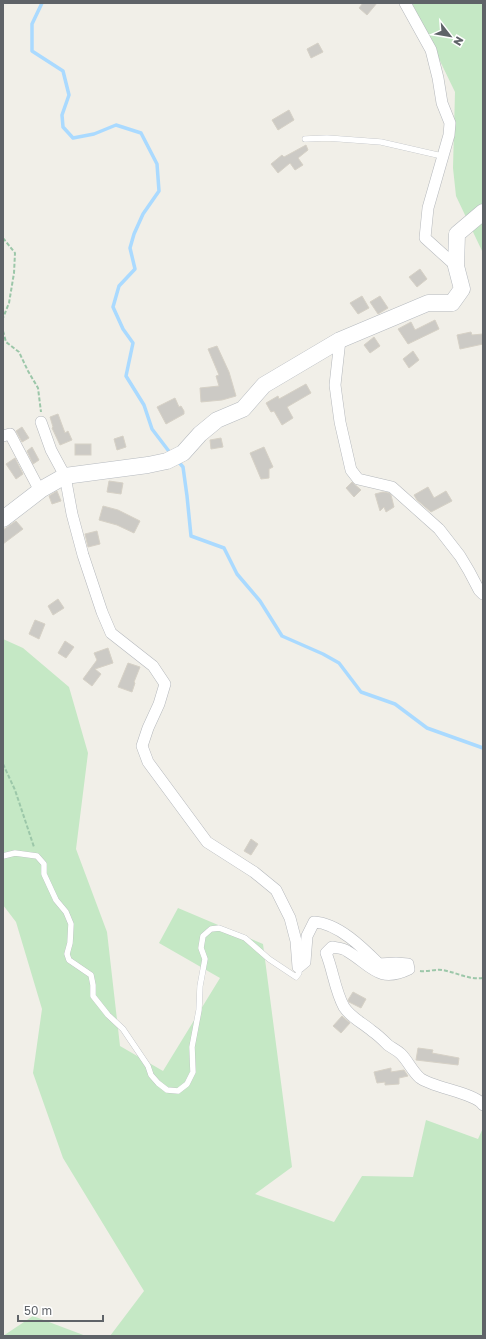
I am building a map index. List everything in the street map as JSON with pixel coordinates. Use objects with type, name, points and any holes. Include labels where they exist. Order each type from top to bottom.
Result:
[{"type":"street","points":[[405,3],[431,50],[442,103],[450,123],[449,136],[428,208],[425,238],[456,266]]},
{"type":"street","points":[[3,519],[40,491],[65,476],[167,461],[183,453],[200,434],[217,420],[243,409],[264,385],[340,340],[428,304],[452,303],[462,290],[456,266],[457,234],[483,212]]},
{"type":"street","points":[[340,340],[334,385],[340,422],[351,470],[358,479],[392,487],[439,529],[460,556],[478,590],[483,594]]},
{"type":"street","points":[[41,422],[51,450],[65,476],[72,514],[83,555],[102,612],[111,633],[153,666],[165,684],[159,704],[142,746],[148,762],[207,842],[254,872],[276,890],[290,918],[296,941],[298,967]]},
{"type":"street","points":[[3,436],[10,434],[40,491]]},
{"type":"street","points":[[298,967],[305,962],[307,936],[314,922],[320,922],[333,927],[350,937],[379,964],[408,964],[409,969],[399,974],[384,975],[365,965],[346,950],[332,947],[326,953],[334,982],[345,1008],[357,1021],[372,1030],[388,1045],[401,1054],[420,1078],[443,1088],[467,1095],[481,1102],[483,1105]]},
{"type":"lane","points":[[305,139],[327,138],[381,142],[442,156]]},
{"type":"lane","points":[[3,856],[15,853],[37,856],[44,864],[44,874],[56,900],[66,912],[70,924],[70,943],[67,954],[69,960],[91,975],[93,996],[108,1015],[123,1029],[148,1066],[151,1076],[167,1090],[178,1091],[187,1084],[193,1072],[192,1047],[199,1010],[200,986],[205,959],[201,948],[203,936],[211,929],[219,928],[245,938],[269,959],[296,977],[299,973],[298,967]]},
{"type":"path","points":[[3,238],[15,253],[14,273],[9,303],[3,318]]},
{"type":"path","points":[[3,331],[6,342],[19,352],[38,388],[41,422]]},
{"type":"path","points":[[3,764],[16,790],[37,856]]},
{"type":"path","points":[[409,969],[422,972],[441,970],[470,978],[483,978]]},
{"type":"green space","points":[[412,3],[483,3],[483,253],[456,196],[453,168],[455,92]]},
{"type":"green space","points":[[3,639],[23,648],[69,687],[88,753],[76,849],[107,932],[120,1046],[163,1071],[220,978],[159,943],[178,908],[263,944],[292,1167],[255,1194],[334,1222],[362,1176],[413,1177],[426,1120],[478,1139],[483,1128],[483,1336],[110,1336],[144,1291],[63,1158],[33,1073],[42,1009],[16,922],[3,905]]},
{"type":"green space","points":[[33,1316],[86,1336],[3,1336]]},
{"type":"building","points":[[363,3],[377,3],[367,15],[359,8]]},
{"type":"building","points":[[318,43],[323,52],[311,58],[307,49]]},
{"type":"building","points":[[289,110],[294,120],[278,130],[272,120]]},
{"type":"building","points":[[306,145],[308,150],[298,158],[303,165],[295,170],[290,163],[278,173],[271,164],[282,155],[284,157]]},
{"type":"building","points":[[420,269],[427,279],[417,287],[409,277]]},
{"type":"building","points":[[362,296],[369,308],[358,314],[350,303]]},
{"type":"building","points":[[380,296],[388,308],[378,314],[370,302]]},
{"type":"building","points":[[435,320],[439,329],[408,344],[398,329],[411,322],[415,330]]},
{"type":"building","points":[[471,332],[472,335],[483,334],[483,344],[460,349],[457,335]]},
{"type":"building","points":[[374,337],[380,346],[370,353],[364,345]]},
{"type":"building","points":[[217,346],[229,372],[236,396],[222,400],[201,402],[200,388],[219,386],[216,376],[219,375],[208,349]]},
{"type":"building","points":[[413,351],[419,360],[409,368],[403,359]]},
{"type":"building","points":[[306,384],[311,393],[287,407],[293,418],[282,425],[274,411],[271,412],[266,403],[278,396],[279,399]]},
{"type":"building","points":[[175,398],[179,407],[181,406],[184,411],[184,414],[166,424],[157,407]]},
{"type":"building","points":[[58,414],[65,433],[68,431],[72,440],[60,445],[52,428],[50,417]]},
{"type":"building","points":[[22,427],[29,438],[22,442],[16,431]]},
{"type":"building","points":[[123,436],[126,447],[117,450],[114,439]]},
{"type":"building","points":[[221,438],[223,447],[211,449],[210,440]]},
{"type":"building","points":[[75,444],[91,444],[91,455],[75,455]]},
{"type":"building","points":[[32,447],[39,460],[33,464],[27,451]]},
{"type":"building","points":[[264,447],[273,467],[269,469],[269,478],[261,479],[250,453]]},
{"type":"building","points":[[15,458],[23,474],[16,479],[6,464]]},
{"type":"building","points":[[109,481],[123,483],[121,494],[107,492]]},
{"type":"building","points":[[352,482],[361,490],[354,497],[346,488]]},
{"type":"building","points":[[428,487],[434,498],[446,491],[452,501],[431,512],[417,500],[414,495]]},
{"type":"building","points":[[57,491],[61,501],[52,504],[49,496]]},
{"type":"building","points":[[383,492],[391,495],[394,507],[386,512],[384,507],[380,511],[375,494]]},
{"type":"building","points":[[103,506],[118,510],[140,521],[134,533],[117,525],[99,520]]},
{"type":"building","points":[[16,521],[23,529],[3,544],[3,530]]},
{"type":"building","points":[[97,531],[100,544],[88,547],[85,534]]},
{"type":"building","points":[[58,599],[64,608],[53,615],[48,606]]},
{"type":"building","points":[[35,620],[45,624],[39,639],[29,634]]},
{"type":"building","points":[[65,641],[74,647],[66,658],[58,653]]},
{"type":"building","points":[[108,648],[113,663],[95,669],[101,674],[92,686],[83,679],[97,660],[94,653]]},
{"type":"building","points":[[128,663],[140,667],[132,692],[118,687]]},
{"type":"building","points":[[251,839],[258,844],[251,855],[244,851]]},
{"type":"building","points":[[353,992],[366,999],[361,1008],[348,1000]]},
{"type":"building","points":[[342,1016],[350,1023],[341,1033],[333,1026]]},
{"type":"building","points":[[418,1048],[433,1050],[432,1053],[459,1058],[458,1065],[416,1060]]},
{"type":"building","points":[[391,1068],[391,1072],[404,1070],[408,1076],[399,1078],[399,1084],[385,1085],[385,1082],[377,1083],[374,1072]]},
{"type":"waterway","points":[[42,3],[32,24],[32,51],[63,71],[69,95],[62,115],[63,127],[73,138],[94,134],[116,125],[141,133],[157,164],[159,191],[143,214],[134,234],[130,248],[135,269],[119,286],[113,307],[123,329],[133,343],[126,376],[144,405],[152,429],[171,454]]},
{"type":"waterway","points":[[177,460],[183,467],[191,536],[224,548],[237,574],[260,601],[282,636],[323,654],[339,663],[361,692],[395,704],[427,728],[483,748]]}]
